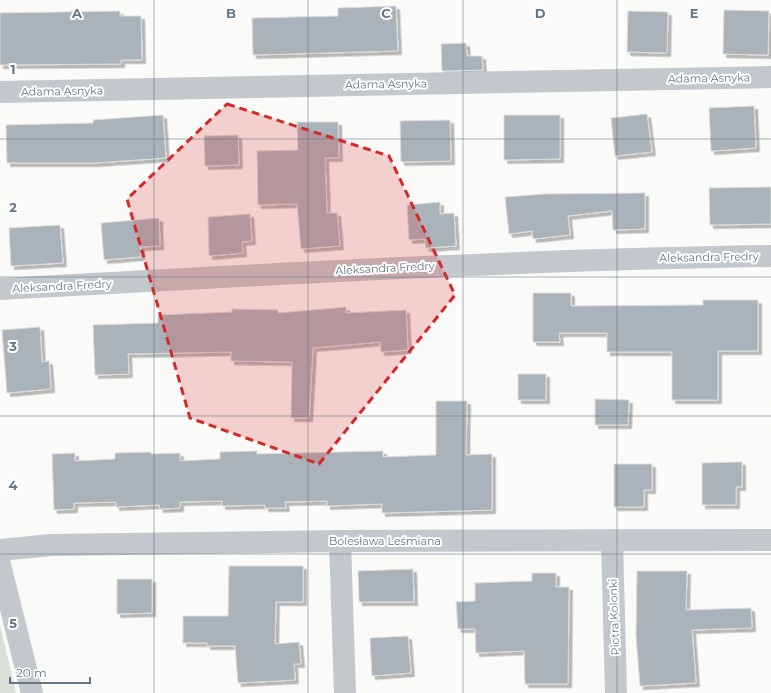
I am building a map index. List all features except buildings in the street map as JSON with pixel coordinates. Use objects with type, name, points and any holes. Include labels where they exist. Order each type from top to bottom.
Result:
[{"type":"street","name":"Adama Asnyka","points":[[0,92],[771,77]]},
{"type":"street","name":"Aleksandra Fredry","points":[[0,289],[424,266],[663,257],[771,256]]},
{"type":"street","name":"Piotra Kolonki","points":[[612,540],[616,693]]},
{"type":"street","name":"Bolesława Leśmiana","points":[[0,550],[51,545],[340,541],[771,540]]},
{"type":"street","points":[[340,541],[345,693]]},
{"type":"street","points":[[0,565],[32,693]]},
{"type":"highlighted area","points":[[227,104],[389,156],[455,295],[319,464],[190,418],[127,199]]},
{"type":"shaded area","points":[[0,625],[16,693],[0,693]]}]
